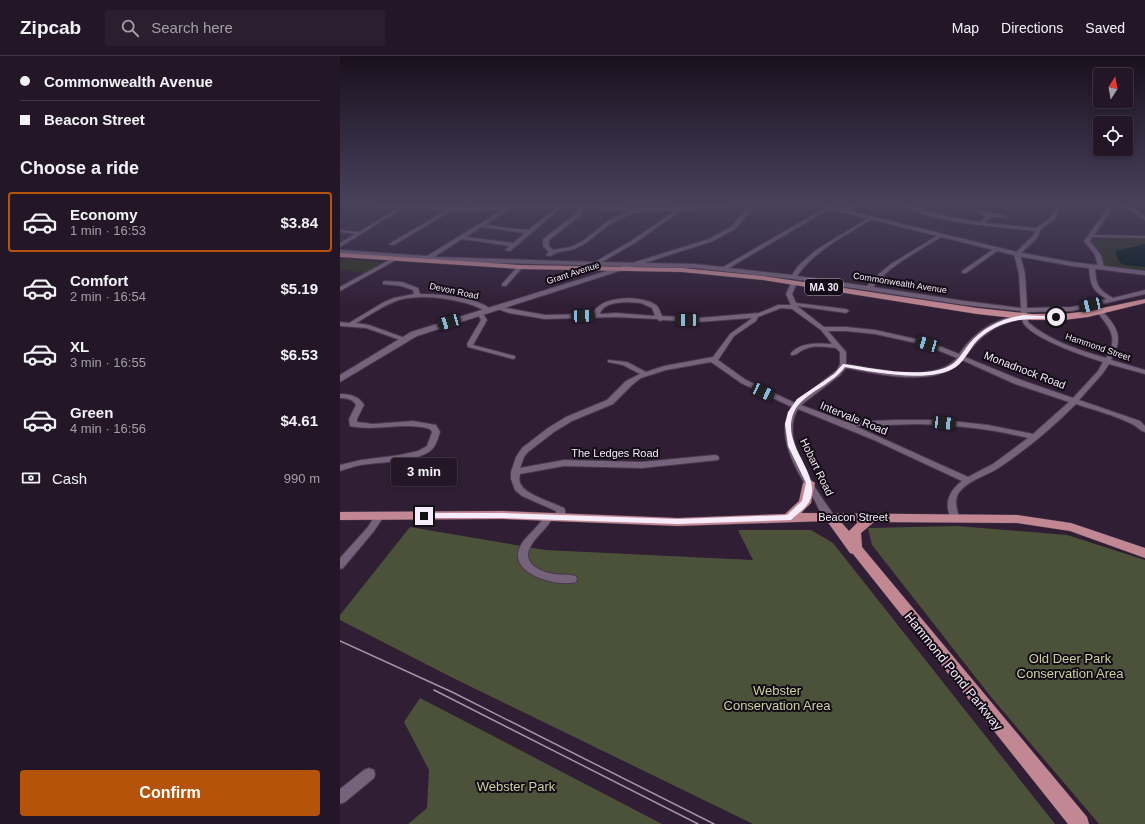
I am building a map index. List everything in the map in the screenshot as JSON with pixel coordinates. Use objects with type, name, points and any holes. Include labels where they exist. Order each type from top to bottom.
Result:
[{"type":"main road","name":"Commonwealth Avenue","points":[[340,255],[393,260],[425,260],[520,267],[540,265],[598,269],[622,268],[686,270],[794,280],[977,311],[1024,313],[1064,317],[1100,312],[1145,301]]},
{"type":"main road","points":[[788,518],[806,502],[809,483]]},
{"type":"main road","name":"Beacon Street","points":[[340,516],[554,517],[678,522],[830,517],[1017,519],[1050,523],[1082,530],[1145,553]]},
{"type":"main road","name":"Hammond Pond Parkway","points":[[830,517],[855,550],[1080,824]]},
{"type":"main road","points":[[855,550],[855,530],[871,518]]},
{"type":"street","points":[[340,245],[350,239]]},
{"type":"street","points":[[392,244],[401,239]]},
{"type":"street","points":[[425,260],[461,239]]},
{"type":"street","points":[[468,239],[514,245]]},
{"type":"street","points":[[508,250],[521,239]]},
{"type":"street","points":[[546,239],[546,246],[552,252]]},
{"type":"street","points":[[540,265],[552,252],[572,248],[589,239]]},
{"type":"street","points":[[598,269],[637,239]]},
{"type":"street","points":[[622,268],[655,261],[712,239]]},
{"type":"street","points":[[725,268],[775,239]]},
{"type":"street","points":[[780,306],[789,294],[801,265],[810,257],[838,239]]},
{"type":"street","points":[[869,288],[895,264],[934,239]]},
{"type":"street","points":[[956,239],[1017,254],[1101,268],[1145,273]]},
{"type":"street","points":[[1017,254],[1033,239]]},
{"type":"street","points":[[1089,239],[1087,241],[1098,255],[1101,268]]},
{"type":"street","points":[[964,272],[997,249]]},
{"type":"street","name":"Commonwealth Avenue","points":[[340,252],[425,260]]},
{"type":"street","points":[[843,365],[894,374],[923,374],[950,368],[962,357],[975,340],[999,323],[1024,313],[1022,274],[1017,254]]},
{"type":"street","points":[[340,289],[393,260]]},
{"type":"street","name":"Commonwealth Avenue","points":[[655,261],[725,268],[794,280],[869,288],[1024,313],[1064,310],[1145,292]]},
{"type":"street","name":"Commonwealth Avenue","points":[[454,262],[540,265]]},
{"type":"street","name":"Commonwealth Avenue","points":[[598,269],[638,264]]},
{"type":"street","points":[[1092,266],[1093,284],[1095,288],[1113,300]]},
{"type":"street","points":[[504,285],[520,267]]},
{"type":"street","name":"Grant Avenue","points":[[340,379],[403,339],[489,310],[598,269]]},
{"type":"street","points":[[385,283],[412,287],[416,290],[417,294]]},
{"type":"street","name":"Devon Road","points":[[350,324],[394,299],[417,294],[462,300],[489,310]]},
{"type":"street","points":[[789,294],[793,305],[823,329],[844,352],[843,365],[836,375],[804,397],[794,406]]},
{"type":"street","points":[[596,315],[598,309],[602,306],[614,302],[632,301],[645,303],[655,307],[660,319]]},
{"type":"street","points":[[497,307],[509,311],[545,317],[596,315],[698,320],[755,315],[766,313],[780,306],[793,305],[846,311]]},
{"type":"street","points":[[977,311],[998,316],[1001,319],[999,323]]},
{"type":"street","points":[[955,518],[951,507],[952,498],[957,490],[968,480],[994,466],[1034,437],[1089,387],[1114,348],[1116,339],[1113,329],[1100,312]]},
{"type":"street","points":[[480,313],[484,320],[470,346],[513,357]]},
{"type":"street","name":"Hammond Street","points":[[1024,313],[1026,324],[1037,332],[1071,348],[1145,372]]},
{"type":"street","points":[[572,579],[547,577],[533,570],[525,561],[525,547],[561,510],[519,490],[515,482],[515,472],[522,454],[537,440],[568,420],[610,402],[629,383],[645,374],[664,368],[712,360],[732,335],[755,319],[755,315]]},
{"type":"street","points":[[340,324],[367,326],[403,339]]},
{"type":"street","name":"Monadnock Road","points":[[823,329],[846,328],[897,336],[937,347],[1018,382],[1131,421],[1145,430]]},
{"type":"street","points":[[793,354],[796,350],[806,347],[838,346]]},
{"type":"street","name":"Intervale Road","points":[[712,360],[756,388],[794,406],[846,425],[968,480]]},
{"type":"street","points":[[610,361],[625,362],[645,374]]},
{"type":"street","points":[[340,396],[354,399],[359,402],[360,405],[353,419],[353,424],[387,426],[421,424],[433,427],[436,432],[430,447],[421,452],[397,457],[357,462],[340,468]]},
{"type":"street","name":"Hobart Road","points":[[794,406],[789,418],[790,440],[794,454],[809,483],[830,517]]},
{"type":"street","points":[[846,425],[944,423],[1018,432],[1034,437]]},
{"type":"street","name":"The Ledges Road","points":[[515,472],[564,464],[642,465],[715,458]]},
{"type":"street","points":[[340,565],[371,529],[379,516]]},
{"type":"street","points":[[340,797],[369,774]]},
{"type":"shaded area","points":[[1100,239],[1145,239],[1145,272],[1107,267],[1103,263],[1099,252],[1090,242]]},
{"type":"shaded area","points":[[1145,244],[1145,267],[1124,265],[1119,262],[1115,251]]},
{"type":"shaded area","points":[[347,259],[382,263],[365,273],[340,269],[340,263]]},
{"type":"green space","name":"Old Deer Park Conservation Area","points":[[957,526],[1067,535],[1145,560],[1145,824],[1099,824],[991,697],[872,545],[868,528]]},
{"type":"green space","name":"Webster Conservation Area","points":[[410,527],[545,550],[753,560],[738,530],[811,530],[833,543],[1055,824],[753,824],[453,678],[340,620],[340,615]]},
{"type":"green space","name":"Webster Park","points":[[420,698],[662,824],[408,824],[427,808],[429,770],[404,722]]},
{"type":"tram line","points":[[340,641],[452,692],[714,824]]},
{"type":"tram line","points":[[434,690],[698,824]]},
{"type":"route","points":[[424,516],[502,515],[678,522],[788,518],[806,502],[809,483],[791,446],[789,418],[791,412],[799,401],[836,375],[841,370],[843,365],[894,374],[914,375],[932,373],[954,366],[979,335],[999,323],[1008,319],[1024,316],[1056,317]]}]
